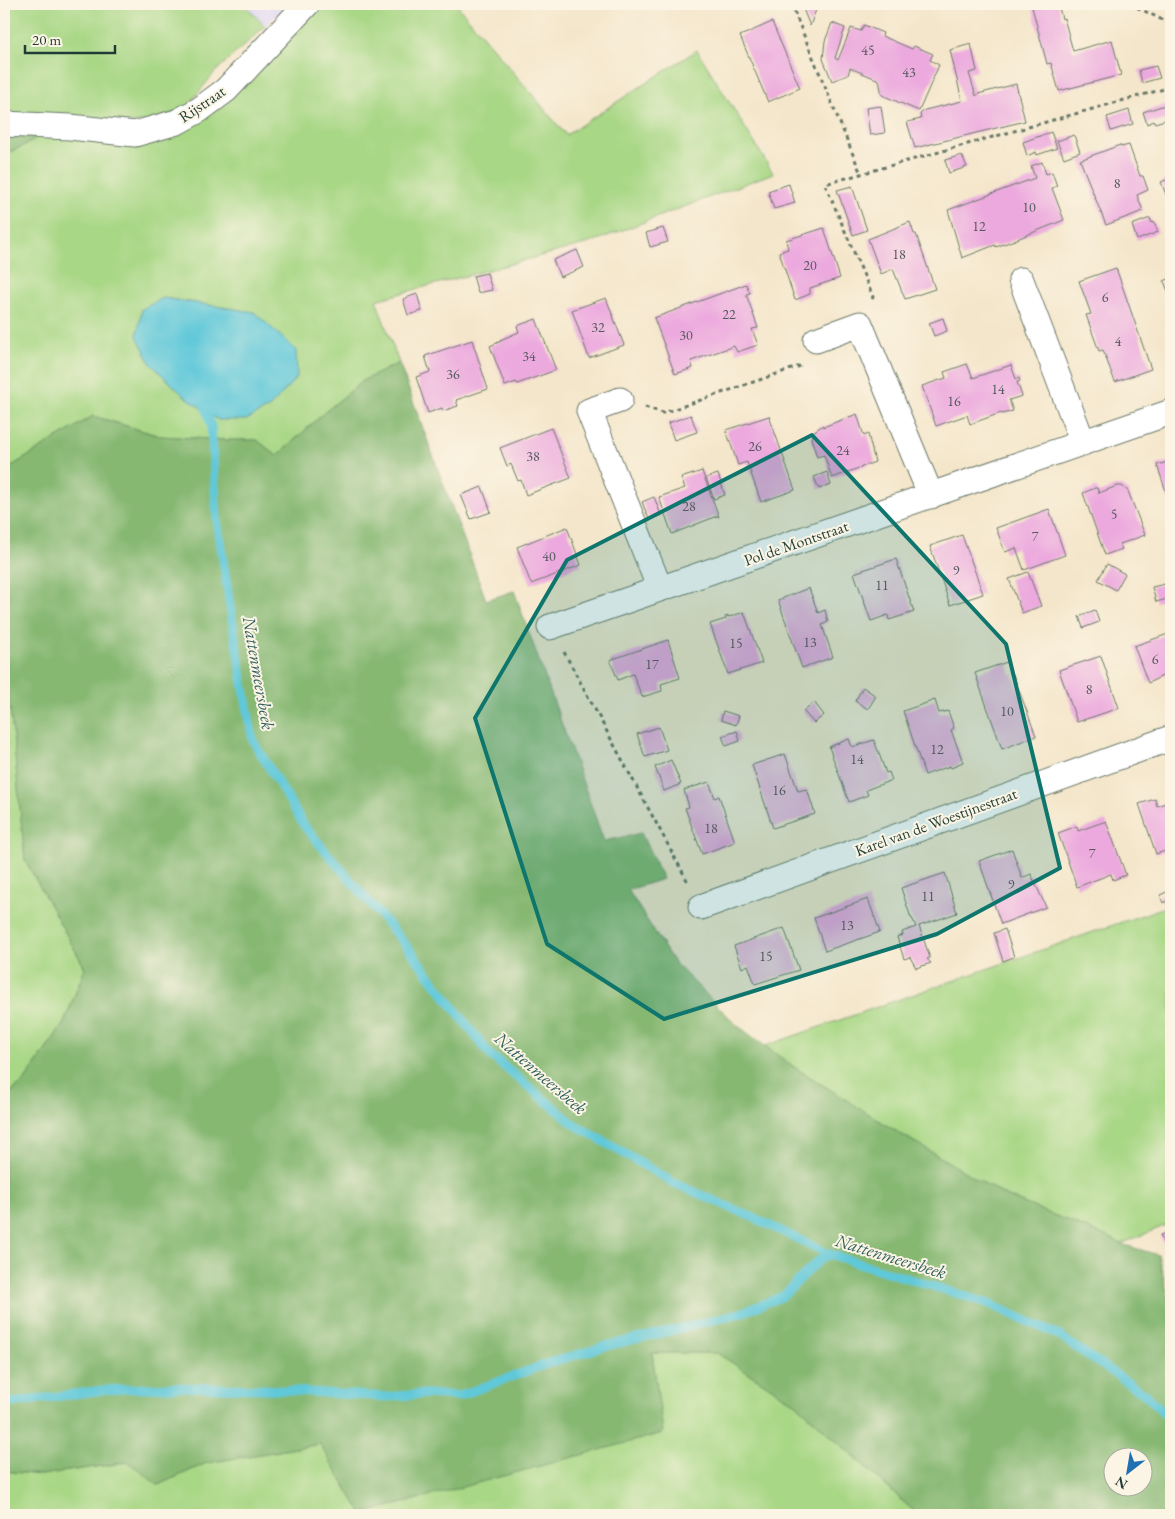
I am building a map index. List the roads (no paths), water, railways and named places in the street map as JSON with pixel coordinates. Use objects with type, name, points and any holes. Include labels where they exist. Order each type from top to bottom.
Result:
[{"type":"street","name":"Rijstraat","points":[[4,124],[70,127],[134,134],[177,122],[200,110],[226,90],[307,4]]},
{"type":"street","points":[[1021,280],[1084,443]]},
{"type":"street","points":[[816,340],[860,324],[931,496]]},
{"type":"street","points":[[620,400],[589,411],[660,589]]},
{"type":"street","name":"Pol de Montstraat","points":[[550,628],[1171,412]]},
{"type":"street","name":"Karel van de Woestijnestraat","points":[[701,907],[1171,738]]},
{"type":"water","points":[[163,298],[254,312],[296,350],[297,377],[270,407],[246,420],[218,420],[183,395],[151,364],[137,336],[142,309]]},
{"type":"waterway","name":"Nattenmeersbeek","points":[[204,402],[211,426],[217,520],[253,741],[305,827],[409,949],[490,1055],[574,1124],[674,1183],[829,1254],[987,1303],[1058,1335],[1147,1396],[1171,1420]]},
{"type":"waterway","points":[[4,1404],[103,1390],[172,1387],[263,1389],[386,1397],[424,1394],[459,1396],[552,1362],[606,1346],[743,1312],[783,1296],[818,1261],[829,1254]]}]
